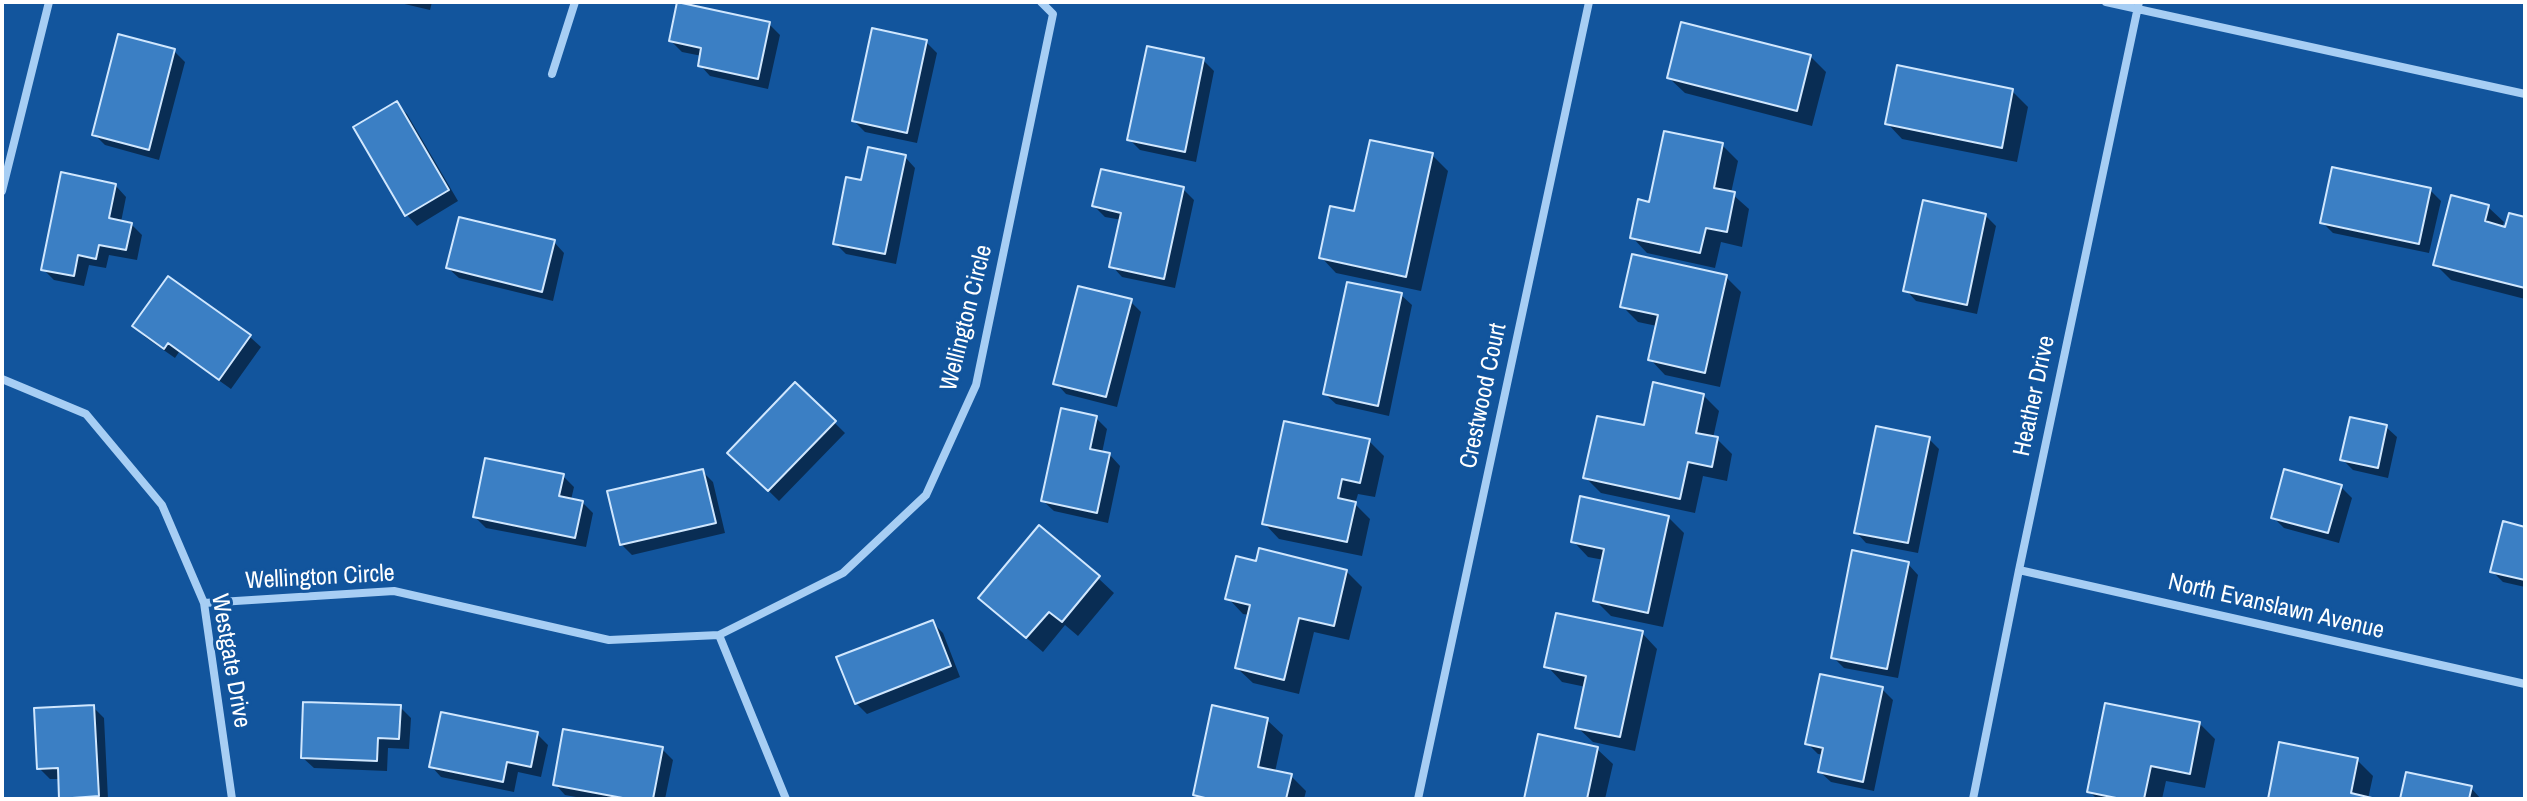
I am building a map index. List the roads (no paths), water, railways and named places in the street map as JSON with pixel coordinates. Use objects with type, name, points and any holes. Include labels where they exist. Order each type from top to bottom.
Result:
[{"type":"street","points":[[2,191],[49,2]]},
{"type":"street","points":[[552,74],[575,2]]},
{"type":"street","name":"Wellington Circle","points":[[204,603],[394,591],[609,640],[719,635],[843,573],[926,495],[976,385],[1053,14],[1041,2]]},
{"type":"street","name":"Crestwood Court","points":[[1418,799],[1589,2]]},
{"type":"street","points":[[2106,2],[2138,6],[2525,94]]},
{"type":"street","name":"Heather Drive","points":[[1973,799],[2138,6]]},
{"type":"street","name":"Westgate Drive","points":[[2,379],[86,414],[162,505],[204,603],[232,799]]},
{"type":"street","name":"North Evanslawn Avenue","points":[[2019,570],[2525,684]]},
{"type":"street","points":[[719,635],[786,799]]}]
